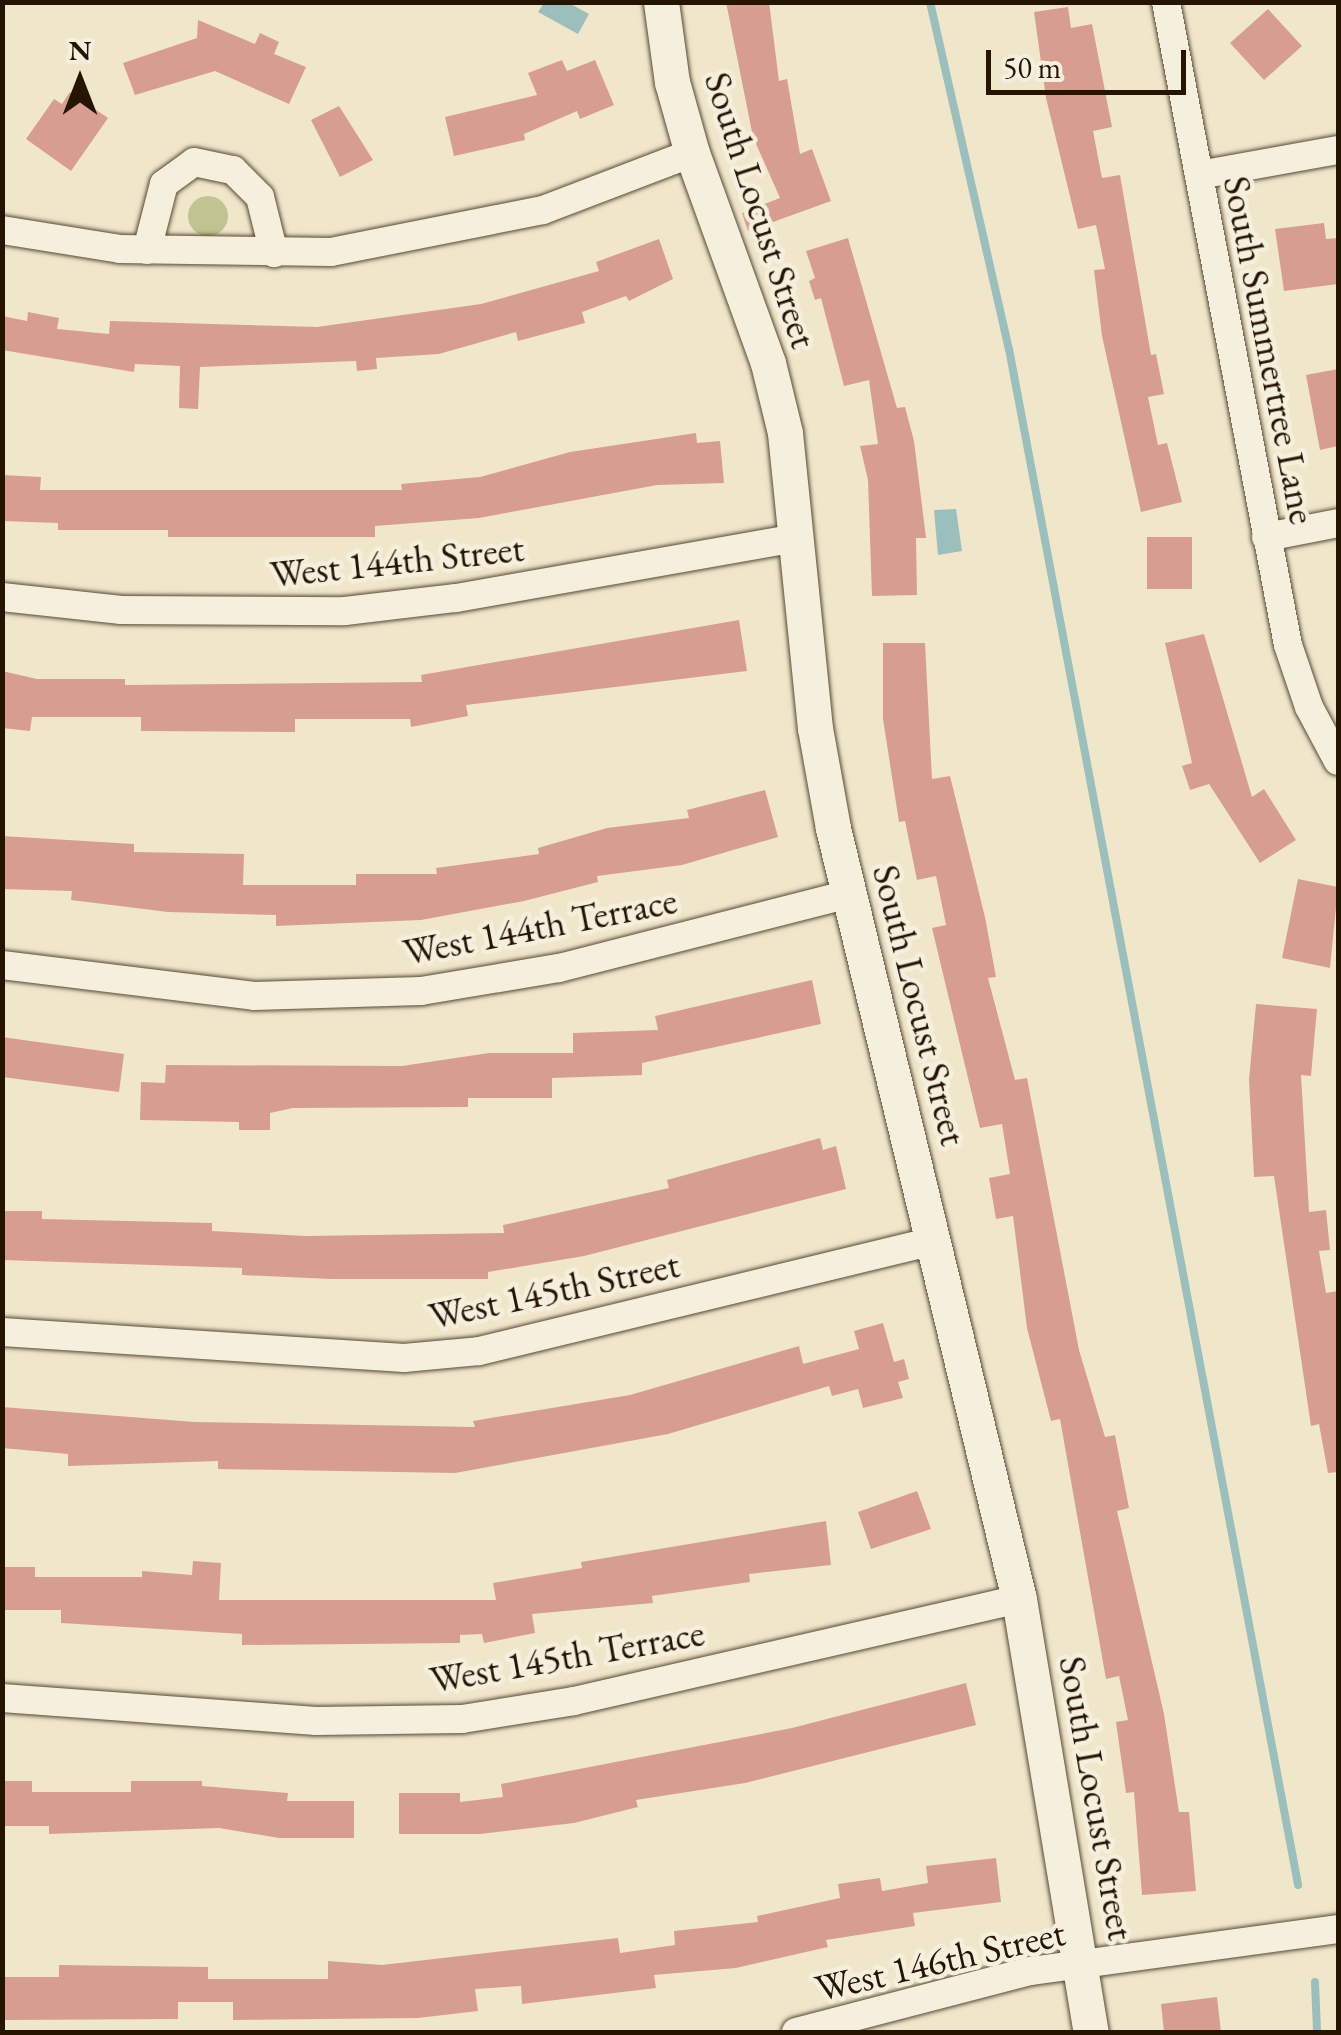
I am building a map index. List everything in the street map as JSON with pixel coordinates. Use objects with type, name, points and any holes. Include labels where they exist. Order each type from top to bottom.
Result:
[{"type":"street","name":"South Locust Street","points":[[662,2],[672,82],[692,154],[768,363],[785,433],[815,728],[848,894],[1019,1599],[1082,1964],[1090,2032]]},
{"type":"street","name":"South Summertree Lane","points":[[1166,2],[1288,645],[1309,707],[1338,762]]},
{"type":"street","points":[[1199,175],[1338,150]]},
{"type":"street","points":[[2,230],[147,250],[331,252],[443,235],[543,210],[692,154]]},
{"type":"street","points":[[147,250],[164,184],[194,162],[233,170],[260,197],[274,252]]},
{"type":"street","points":[[1266,537],[1338,523]]},
{"type":"street","name":"West 144th Street","points":[[2,597],[140,611],[345,610],[456,598],[798,538]]},
{"type":"street","name":"West 144th Terrace","points":[[2,966],[254,996],[421,991],[559,968],[848,894]]},
{"type":"street","name":"West 145th Street","points":[[2,1332],[423,1356],[544,1337],[934,1241]]},
{"type":"street","name":"West 145th Terrace","points":[[2,1698],[316,1722],[462,1719],[574,1700],[1019,1599]]},
{"type":"street","name":"West 146th Street","points":[[796,2032],[969,1985],[1082,1964],[1338,1929]]},
{"type":"green space","points":[[208,196],[222,202],[228,216],[222,230],[208,236],[194,230],[188,216],[194,202]]},
{"type":"water","points":[[567,2],[589,14],[578,34],[538,12],[544,3]]},
{"type":"water","points":[[956,509],[962,551],[938,555],[934,510]]},
{"type":"building","points":[[726,2],[769,2],[779,81],[787,79],[800,154],[812,149],[831,201],[748,231],[742,213],[780,198],[753,137]]},
{"type":"building","points":[[1068,7],[1071,28],[1092,24],[1112,127],[1093,131],[1102,178],[1120,175],[1151,355],[1156,354],[1164,394],[1148,397],[1158,445],[1167,443],[1182,502],[1141,512],[1102,336],[1094,270],[1105,269],[1096,225],[1078,229],[1046,98],[1034,12]]},
{"type":"building","points":[[1268,9],[1302,46],[1264,80],[1230,43]]},
{"type":"building","points":[[198,20],[255,44],[260,33],[279,42],[274,54],[306,67],[289,104],[215,71],[135,95],[123,63],[197,38]]},
{"type":"building","points":[[562,60],[567,71],[595,60],[614,105],[580,119],[577,111],[524,134],[525,140],[454,156],[445,117],[537,95],[528,73]]},
{"type":"building","points":[[70,92],[108,118],[71,171],[26,139],[54,99],[62,104]]},
{"type":"building","points":[[339,106],[373,160],[340,177],[311,120]]},
{"type":"building","points":[[1324,223],[1326,239],[1338,238],[1338,284],[1284,291],[1275,229]]},
{"type":"building","points":[[848,238],[897,408],[905,407],[914,441],[926,538],[916,538],[917,595],[872,596],[868,480],[860,446],[878,444],[869,380],[844,386],[821,298],[815,300],[809,281],[815,278],[806,251]]},
{"type":"building","points":[[659,239],[673,279],[629,301],[626,296],[582,312],[585,323],[518,341],[516,332],[439,354],[376,358],[377,369],[357,371],[356,361],[200,367],[198,409],[179,408],[180,366],[135,364],[134,372],[2,350],[2,316],[27,321],[28,312],[59,318],[57,329],[109,334],[110,321],[317,327],[481,304],[599,271],[596,262]]},
{"type":"building","points":[[1338,369],[1338,446],[1320,450],[1306,375]]},
{"type":"building","points":[[696,433],[697,443],[720,441],[724,483],[657,485],[479,518],[375,526],[375,537],[168,537],[168,530],[58,530],[58,523],[2,521],[2,475],[41,477],[40,490],[402,490],[401,484],[480,477],[570,452]]},
{"type":"building","points":[[1147,537],[1192,537],[1192,589],[1147,589]]},
{"type":"building","points":[[739,620],[747,671],[466,705],[468,716],[411,727],[410,719],[295,719],[295,732],[141,731],[141,717],[32,717],[30,731],[2,728],[2,671],[37,679],[125,679],[125,685],[422,682],[421,675]]},
{"type":"building","points":[[1204,634],[1252,797],[1264,789],[1296,840],[1260,863],[1209,784],[1190,790],[1182,766],[1192,763],[1165,643]]},
{"type":"building","points":[[883,643],[925,643],[932,779],[950,776],[985,917],[996,977],[988,978],[1015,1080],[1027,1078],[1079,1350],[1105,1437],[1115,1435],[1129,1508],[1117,1511],[1164,1714],[1179,1812],[1189,1812],[1196,1891],[1142,1895],[1134,1792],[1126,1793],[1116,1722],[1128,1720],[1119,1676],[1106,1679],[1060,1419],[1051,1421],[1027,1328],[1013,1216],[996,1219],[989,1178],[1010,1174],[1002,1124],[980,1128],[932,928],[946,925],[936,876],[917,880],[905,821],[899,822],[883,719]]},
{"type":"building","points":[[765,790],[778,837],[682,865],[597,876],[598,882],[524,901],[421,920],[276,926],[276,915],[168,912],[71,900],[72,891],[2,889],[2,836],[134,844],[134,852],[244,854],[243,885],[356,885],[356,874],[437,874],[436,868],[539,854],[538,848],[607,828],[689,818],[687,810]]},
{"type":"building","points":[[1298,879],[1338,887],[1330,968],[1282,958]]},
{"type":"building","points":[[812,980],[821,1024],[642,1063],[642,1075],[552,1078],[552,1098],[468,1098],[468,1107],[293,1108],[270,1113],[270,1130],[239,1130],[239,1122],[140,1120],[141,1082],[165,1083],[166,1065],[402,1066],[489,1053],[573,1053],[573,1033],[658,1030],[655,1016]]},
{"type":"building","points":[[1256,1004],[1317,1009],[1311,1076],[1301,1075],[1309,1212],[1326,1210],[1330,1250],[1319,1251],[1326,1293],[1338,1291],[1338,1472],[1328,1473],[1319,1424],[1311,1426],[1274,1176],[1254,1177],[1249,1080]]},
{"type":"building","points":[[2,1037],[124,1054],[119,1092],[2,1077]]},
{"type":"building","points":[[820,1138],[823,1150],[836,1146],[846,1189],[584,1256],[488,1272],[488,1279],[331,1279],[242,1275],[242,1268],[2,1260],[2,1211],[42,1211],[42,1219],[212,1223],[212,1231],[306,1236],[504,1233],[503,1225],[669,1188],[667,1180]]},
{"type":"building","points":[[883,1323],[894,1362],[904,1359],[909,1379],[898,1382],[903,1398],[863,1408],[858,1389],[832,1396],[829,1386],[668,1434],[455,1473],[218,1469],[218,1461],[68,1466],[68,1454],[2,1448],[2,1407],[195,1422],[475,1427],[473,1421],[630,1395],[799,1346],[803,1364],[859,1349],[854,1331]]},
{"type":"building","points":[[917,1491],[931,1529],[871,1549],[858,1512]]},
{"type":"building","points":[[826,1521],[831,1565],[749,1574],[750,1582],[652,1596],[653,1603],[532,1614],[535,1633],[484,1643],[482,1634],[460,1635],[460,1643],[242,1645],[242,1634],[61,1623],[61,1610],[2,1610],[2,1567],[35,1567],[35,1577],[142,1577],[142,1571],[192,1575],[193,1561],[221,1563],[219,1600],[496,1600],[493,1583],[582,1568],[581,1562]]},
{"type":"building","points":[[966,1683],[976,1725],[745,1783],[636,1800],[638,1807],[574,1823],[480,1834],[399,1834],[399,1793],[460,1793],[460,1802],[503,1797],[501,1784],[792,1728]]},
{"type":"building","points":[[2,1781],[32,1781],[32,1792],[131,1792],[131,1781],[202,1781],[202,1786],[288,1793],[287,1801],[354,1801],[354,1838],[279,1838],[219,1828],[49,1834],[49,1826],[2,1826]]},
{"type":"building","points":[[996,1858],[1001,1902],[913,1913],[915,1926],[826,1940],[828,1947],[736,1968],[654,1975],[656,1988],[522,2004],[521,1986],[475,1989],[478,2011],[418,2018],[233,2020],[233,2002],[178,2002],[178,2019],[2,2020],[2,1977],[59,1977],[59,1965],[208,1967],[208,1979],[328,1979],[328,1961],[382,1965],[618,1938],[620,1953],[675,1945],[674,1931],[758,1922],[757,1916],[840,1898],[838,1884],[880,1878],[882,1891],[928,1883],[926,1866]]},
{"type":"building","points":[[1217,1997],[1221,2032],[1164,2032],[1161,2004]]},
{"type":"waterway","points":[[930,2],[1009,349],[1298,1885]]},
{"type":"waterway","points":[[1315,1982],[1317,2032]]}]
